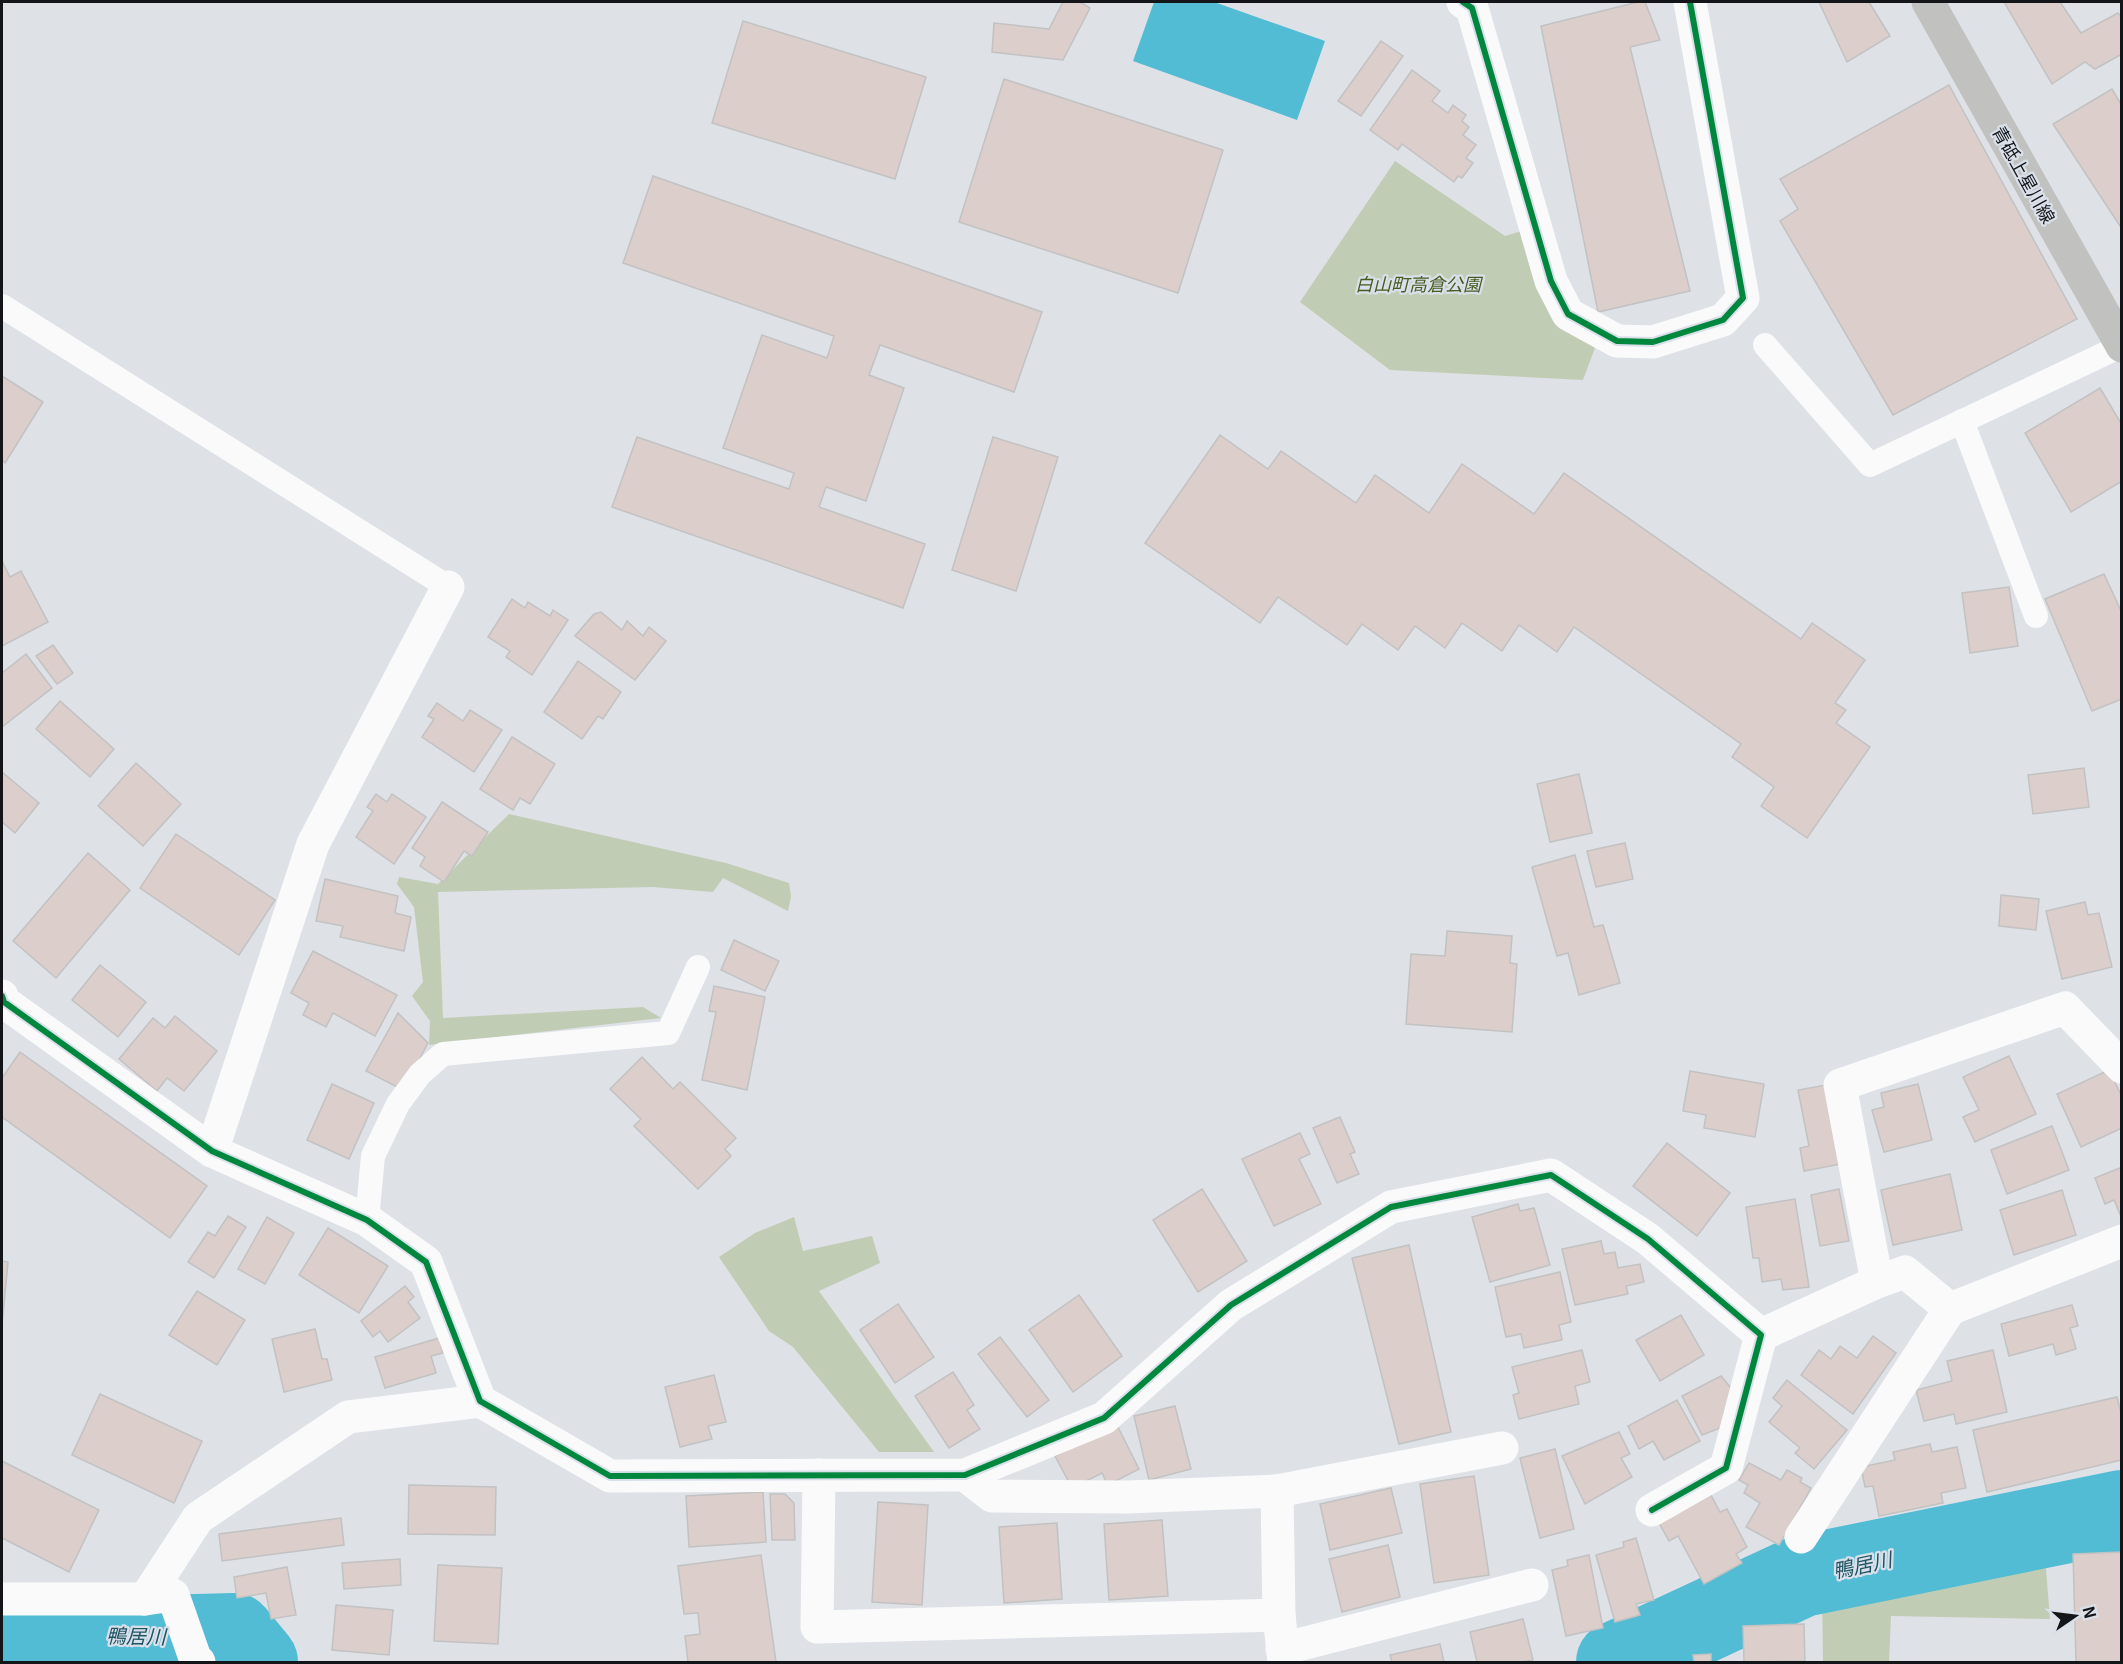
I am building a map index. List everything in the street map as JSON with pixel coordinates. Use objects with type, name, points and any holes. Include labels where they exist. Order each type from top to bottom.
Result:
[{"type":"main road","name":"青砥上星川線","points":[[1928,2],[2121,346]]},
{"type":"street","points":[[1463,2],[1472,8],[1551,281],[1568,314],[1617,341],[1647,342],[1723,320],[1743,298],[1690,2]]},
{"type":"street","points":[[212,1151],[313,844],[448,587]]},
{"type":"street","points":[[2,1001],[212,1151],[367,1220],[426,1262],[480,1401]]},
{"type":"street","points":[[1877,1282],[1840,1085],[2065,1008],[2121,1067]]},
{"type":"street","points":[[146,1599],[198,1518],[348,1417],[480,1401],[610,1476],[965,1475],[1104,1418],[1231,1305],[1391,1207],[1551,1175],[1648,1239],[1761,1335]]},
{"type":"street","points":[[1801,1537],[1950,1309],[2121,1241]]},
{"type":"street","points":[[1761,1335],[1877,1282],[1905,1272],[1950,1309]]},
{"type":"street","points":[[1652,1510],[1726,1468],[1761,1335]]},
{"type":"street","points":[[965,1475],[992,1496],[1127,1497],[1277,1491],[1502,1448]]},
{"type":"street","points":[[819,1475],[817,1627],[1279,1615]]},
{"type":"street","points":[[1277,1491],[1279,1615],[1283,1656],[1532,1585]]},
{"type":"street","points":[[2,1599],[146,1599],[173,1594],[197,1660]]},
{"type":"lane","points":[[2,306],[448,587]]},
{"type":"lane","points":[[1765,345],[1869,465],[2121,346]]},
{"type":"lane","points":[[1962,422],[2036,616]]},
{"type":"lane","points":[[367,1220],[373,1156],[398,1104],[420,1074],[443,1054],[668,1033],[698,967]]},
{"type":"green space","name":"白山町高倉公園","points":[[1395,161],[1505,236],[1525,230],[1596,345],[1583,380],[1390,370],[1300,302]]},
{"type":"green space","points":[[509,814],[726,863],[789,883],[791,896],[788,911],[723,878],[713,892],[653,887],[438,892],[443,1018],[643,1007],[661,1018],[429,1045],[430,1021],[412,996],[423,982],[414,907],[397,884],[399,877],[438,884]]},
{"type":"green space","points":[[794,1217],[803,1251],[872,1236],[880,1263],[819,1291],[934,1452],[879,1452],[793,1347],[769,1331],[719,1257],[755,1233]]},
{"type":"green space","points":[[2044,1544],[2050,1619],[1891,1616],[1889,1662],[1823,1662],[1822,1588]]},
{"type":"water","points":[[1154,2],[1214,2],[1325,41],[1297,120],[1133,61]]},
{"type":"building","points":[[1063,2],[1080,2],[1090,8],[1063,60],[992,52],[994,23],[1049,29]]},
{"type":"building","points":[[1645,2],[1660,40],[1630,47],[1690,291],[1598,312],[1541,26]]},
{"type":"building","points":[[1819,2],[1869,2],[1890,36],[1847,62]]},
{"type":"building","points":[[2004,2],[2060,2],[2081,33],[2118,13],[2122,18],[2122,54],[2095,69],[2085,62],[2052,84]]},
{"type":"building","points":[[743,21],[926,77],[895,179],[712,123]]},
{"type":"building","points":[[1381,41],[1403,56],[1361,116],[1338,101]]},
{"type":"building","points":[[1412,70],[1440,91],[1432,101],[1448,113],[1453,105],[1466,115],[1462,121],[1469,127],[1463,135],[1476,145],[1466,158],[1473,163],[1462,178],[1458,176],[1454,182],[1402,144],[1398,150],[1370,130]]},
{"type":"building","points":[[1004,79],[1223,150],[1178,293],[959,222]]},
{"type":"building","points":[[1949,85],[2077,319],[1893,415],[1780,221],[1798,209],[1780,179]]},
{"type":"building","points":[[2112,89],[2122,106],[2122,229],[2053,124]]},
{"type":"building","points":[[653,176],[1042,312],[1014,392],[880,345],[869,375],[904,388],[866,501],[826,487],[819,507],[925,544],[903,608],[612,507],[637,437],[789,489],[794,473],[723,448],[762,335],[827,358],[834,336],[623,263]]},
{"type":"building","points":[[2,376],[43,402],[5,463],[2,460]]},
{"type":"building","points":[[2100,388],[2122,425],[2122,481],[2071,512],[2025,433]]},
{"type":"building","points":[[1220,435],[1268,469],[1281,451],[1356,503],[1375,475],[1429,513],[1462,464],[1534,514],[1564,473],[1801,639],[1812,623],[1865,660],[1835,703],[1846,710],[1836,723],[1870,747],[1807,838],[1761,806],[1774,787],[1732,757],[1741,744],[1574,627],[1557,652],[1519,625],[1502,651],[1462,623],[1445,648],[1415,626],[1398,650],[1362,624],[1347,645],[1278,597],[1260,623],[1145,543]]},
{"type":"building","points":[[993,437],[1058,457],[1016,591],[952,570]]},
{"type":"building","points":[[2,561],[10,577],[21,571],[48,622],[2,646]]},
{"type":"building","points":[[2104,574],[2122,613],[2122,699],[2092,711],[2045,599]]},
{"type":"building","points":[[2009,587],[2018,646],[1970,653],[1962,593]]},
{"type":"building","points":[[512,599],[525,608],[528,602],[550,616],[553,610],[568,620],[532,675],[506,657],[510,651],[488,637]]},
{"type":"building","points":[[601,612],[622,630],[627,621],[643,636],[649,627],[666,641],[635,680],[575,636],[594,614]]},
{"type":"building","points":[[53,645],[73,673],[57,684],[36,656]]},
{"type":"building","points":[[26,654],[52,688],[2,727],[2,673]]},
{"type":"building","points":[[578,661],[621,692],[603,719],[598,716],[582,739],[544,712]]},
{"type":"building","points":[[60,701],[114,749],[90,777],[36,729]]},
{"type":"building","points":[[437,703],[463,721],[470,710],[502,730],[474,772],[422,737],[434,719],[428,716]]},
{"type":"building","points":[[512,737],[555,764],[530,804],[520,798],[513,810],[480,789]]},
{"type":"building","points":[[136,763],[181,804],[143,846],[98,806]]},
{"type":"building","points":[[2084,768],[2089,807],[2033,814],[2028,775]]},
{"type":"building","points":[[2,772],[39,803],[15,833],[2,822]]},
{"type":"building","points":[[1579,774],[1592,833],[1550,842],[1537,784]]},
{"type":"building","points":[[376,794],[387,802],[392,794],[426,817],[394,864],[356,837],[373,811],[367,807]]},
{"type":"building","points":[[442,802],[488,832],[472,856],[464,851],[444,882],[420,866],[425,857],[412,848]]},
{"type":"building","points":[[176,834],[275,900],[239,955],[140,888]]},
{"type":"building","points":[[1625,843],[1633,879],[1596,887],[1587,851]]},
{"type":"building","points":[[88,853],[130,890],[56,978],[13,941]]},
{"type":"building","points":[[1575,855],[1594,927],[1603,925],[1620,983],[1579,995],[1568,953],[1557,956],[1532,867]]},
{"type":"building","points":[[325,879],[398,896],[395,913],[411,917],[404,951],[340,937],[343,926],[316,921]]},
{"type":"building","points":[[2001,895],[2039,899],[2036,930],[1999,926]]},
{"type":"building","points":[[2085,902],[2088,915],[2099,913],[2112,967],[2062,979],[2046,911]]},
{"type":"building","points":[[1447,931],[1512,936],[1510,963],[1517,964],[1512,1032],[1406,1024],[1411,954],[1445,956]]},
{"type":"building","points":[[734,940],[779,961],[765,991],[721,970]]},
{"type":"building","points":[[313,951],[397,995],[375,1036],[333,1013],[326,1027],[303,1015],[309,1003],[291,993]]},
{"type":"building","points":[[100,965],[146,1002],[118,1037],[72,1000]]},
{"type":"building","points":[[714,986],[765,997],[747,1090],[702,1080],[716,1012],[709,1011]]},
{"type":"building","points":[[398,1013],[428,1043],[403,1090],[366,1071]]},
{"type":"building","points":[[175,1016],[217,1051],[184,1091],[167,1078],[157,1091],[119,1059],[153,1018],[165,1028]]},
{"type":"building","points":[[20,1052],[207,1186],[170,1238],[2,1117],[2,1078]]},
{"type":"building","points":[[2009,1056],[2036,1114],[1975,1142],[1963,1117],[1979,1110],[1963,1077]]},
{"type":"building","points":[[642,1057],[673,1089],[680,1082],[736,1138],[725,1149],[731,1156],[698,1189],[634,1126],[641,1119],[610,1089]]},
{"type":"building","points":[[2109,1070],[2122,1097],[2122,1128],[2081,1147],[2057,1094]]},
{"type":"building","points":[[1690,1071],[1764,1084],[1755,1137],[1704,1128],[1706,1115],[1683,1111]]},
{"type":"building","points":[[332,1084],[374,1103],[349,1159],[307,1140]]},
{"type":"building","points":[[1918,1084],[1932,1140],[1884,1152],[1872,1110],[1884,1107],[1881,1093]]},
{"type":"building","points":[[1826,1085],[1841,1164],[1804,1171],[1800,1148],[1809,1146],[1798,1090]]},
{"type":"building","points":[[1340,1117],[1355,1152],[1350,1154],[1359,1174],[1337,1183],[1313,1128]]},
{"type":"building","points":[[2052,1126],[2069,1170],[2007,1194],[1991,1150]]},
{"type":"building","points":[[1300,1133],[1310,1154],[1299,1159],[1321,1204],[1274,1226],[1242,1159]]},
{"type":"building","points":[[1667,1143],[1730,1193],[1697,1236],[1633,1186]]},
{"type":"building","points":[[2122,1167],[2122,1219],[2114,1200],[2105,1204],[2095,1178]]},
{"type":"building","points":[[1950,1174],[1962,1230],[1893,1245],[1881,1190]]},
{"type":"building","points":[[1202,1189],[1247,1261],[1198,1292],[1153,1220]]},
{"type":"building","points":[[1839,1189],[1849,1241],[1820,1246],[1811,1195]]},
{"type":"building","points":[[2062,1190],[2076,1235],[2014,1255],[2000,1210]]},
{"type":"building","points":[[1795,1199],[1809,1287],[1783,1290],[1781,1279],[1762,1282],[1759,1258],[1753,1258],[1746,1207]]},
{"type":"building","points":[[1518,1204],[1520,1211],[1534,1208],[1550,1265],[1490,1282],[1472,1217]]},
{"type":"building","points":[[228,1216],[246,1227],[214,1278],[188,1262],[208,1232],[215,1236]]},
{"type":"building","points":[[267,1217],[294,1233],[265,1284],[238,1269]]},
{"type":"building","points":[[328,1228],[388,1266],[359,1313],[299,1275]]},
{"type":"building","points":[[1601,1241],[1604,1254],[1615,1252],[1618,1268],[1640,1264],[1644,1282],[1626,1286],[1628,1294],[1575,1305],[1562,1249]]},
{"type":"building","points":[[1409,1245],[1451,1432],[1399,1444],[1352,1258]]},
{"type":"building","points":[[2,1261],[8,1262],[2,1325]]},
{"type":"building","points":[[1560,1272],[1571,1322],[1559,1325],[1562,1340],[1524,1348],[1521,1334],[1506,1337],[1495,1287]]},
{"type":"building","points":[[405,1286],[414,1297],[408,1302],[420,1318],[388,1342],[380,1331],[373,1337],[361,1321]]},
{"type":"building","points":[[197,1291],[245,1320],[217,1365],[169,1335]]},
{"type":"building","points":[[1079,1295],[1122,1356],[1073,1392],[1029,1330]]},
{"type":"building","points":[[898,1304],[934,1357],[895,1383],[860,1330]]},
{"type":"building","points":[[2072,1305],[2078,1326],[2070,1328],[2076,1349],[2056,1355],[2053,1344],[2009,1356],[2001,1324]]},
{"type":"building","points":[[1681,1315],[1704,1355],[1660,1381],[1636,1340]]},
{"type":"building","points":[[315,1329],[322,1359],[327,1359],[332,1380],[284,1392],[272,1339]]},
{"type":"building","points":[[1873,1336],[1896,1353],[1853,1414],[1801,1375],[1819,1350],[1831,1359],[1840,1346],[1857,1358]]},
{"type":"building","points":[[1000,1337],[1049,1400],[1027,1417],[978,1354]]},
{"type":"building","points":[[439,1338],[443,1353],[431,1356],[436,1373],[385,1388],[375,1357]]},
{"type":"building","points":[[1582,1350],[1590,1382],[1575,1386],[1579,1404],[1519,1419],[1513,1395],[1519,1393],[1512,1367]]},
{"type":"building","points":[[1993,1350],[2007,1412],[1956,1424],[1954,1414],[1924,1421],[1916,1390],[1952,1381],[1947,1361]]},
{"type":"building","points":[[953,1372],[974,1405],[967,1410],[980,1429],[949,1448],[915,1396]]},
{"type":"building","points":[[714,1375],[726,1422],[708,1426],[712,1439],[680,1447],[665,1387]]},
{"type":"building","points":[[1721,1376],[1731,1388],[1720,1428],[1702,1435],[1682,1396]]},
{"type":"building","points":[[1787,1380],[1847,1430],[1814,1469],[1795,1453],[1800,1448],[1769,1422],[1782,1406],[1773,1398]]},
{"type":"building","points":[[100,1394],[202,1441],[174,1503],[72,1455]]},
{"type":"building","points":[[2117,1397],[2122,1417],[2122,1460],[1987,1492],[1973,1430]]},
{"type":"building","points":[[1677,1400],[1700,1441],[1664,1460],[1653,1441],[1639,1449],[1628,1426]]},
{"type":"building","points":[[1175,1406],[1191,1469],[1149,1480],[1134,1416]]},
{"type":"building","points":[[1117,1425],[1139,1469],[1108,1485],[1102,1473],[1072,1488],[1055,1456]]},
{"type":"building","points":[[1619,1432],[1630,1454],[1621,1458],[1632,1477],[1585,1504],[1562,1456]]},
{"type":"building","points":[[1930,1444],[1932,1452],[1957,1447],[1966,1488],[1941,1493],[1943,1503],[1879,1516],[1873,1486],[1865,1487],[1861,1467],[1895,1460],[1893,1452]]},
{"type":"building","points":[[1555,1449],[1574,1529],[1540,1538],[1520,1458]]},
{"type":"building","points":[[2,1461],[99,1510],[69,1572],[2,1538]]},
{"type":"building","points":[[1749,1463],[1781,1480],[1787,1470],[1802,1478],[1800,1482],[1811,1488],[1779,1545],[1746,1527],[1760,1503],[1744,1493],[1748,1485],[1739,1480]]},
{"type":"building","points":[[1474,1476],[1489,1575],[1434,1583],[1420,1484]]},
{"type":"building","points":[[409,1485],[496,1487],[495,1535],[408,1534]]},
{"type":"building","points":[[1391,1488],[1402,1533],[1330,1550],[1320,1504]]},
{"type":"building","points":[[763,1492],[766,1542],[689,1547],[686,1496]]},
{"type":"building","points":[[770,1494],[785,1494],[794,1503],[795,1540],[772,1540]]},
{"type":"building","points":[[1711,1495],[1720,1512],[1727,1509],[1747,1547],[1736,1554],[1742,1563],[1704,1584],[1678,1536],[1669,1541],[1659,1523]]},
{"type":"building","points":[[878,1502],[928,1505],[922,1605],[872,1602]]},
{"type":"building","points":[[341,1518],[344,1545],[222,1561],[219,1534]]},
{"type":"building","points":[[1162,1520],[1168,1596],[1109,1600],[1104,1524]]},
{"type":"building","points":[[1057,1523],[1062,1599],[1004,1603],[999,1527]]},
{"type":"building","points":[[1636,1538],[1654,1600],[1636,1604],[1640,1615],[1615,1622],[1596,1555],[1624,1547],[1623,1542]]},
{"type":"building","points":[[1388,1545],[1400,1597],[1342,1612],[1329,1559]]},
{"type":"building","points":[[2121,1552],[2122,1662],[2076,1662],[2073,1554]]},
{"type":"building","points":[[761,1555],[776,1662],[688,1662],[685,1636],[700,1634],[698,1613],[684,1614],[678,1566]]},
{"type":"building","points":[[1589,1555],[1603,1628],[1566,1636],[1552,1570],[1568,1566],[1567,1560]]},
{"type":"building","points":[[400,1559],[401,1585],[344,1589],[342,1563]]},
{"type":"building","points":[[438,1565],[502,1568],[498,1644],[434,1641]]},
{"type":"building","points":[[287,1567],[296,1615],[271,1619],[266,1593],[237,1598],[234,1577]]},
{"type":"building","points":[[336,1605],[393,1610],[389,1655],[332,1650]]},
{"type":"building","points":[[1523,1619],[1533,1660],[1477,1662],[1470,1632]]},
{"type":"building","points":[[1804,1624],[1805,1661],[1744,1662],[1743,1626]]},
{"type":"building","points":[[1440,1644],[1444,1662],[1392,1662],[1390,1655]]},
{"type":"building","points":[[1711,1654],[1711,1662],[1694,1662],[1693,1655]]},
{"type":"waterway","name":"鴨居川","points":[[1617,1662],[1802,1576],[2122,1511]]},
{"type":"waterway","name":"鴨居川","points":[[2,1631],[158,1636],[234,1634],[257,1662]]},
{"type":"cycle path","points":[[1463,2],[1472,8],[1551,281],[1568,314],[1617,341],[1653,342],[1723,320],[1743,298],[1690,2]]},
{"type":"cycle path","points":[[2,996],[4,1002],[212,1151],[367,1220],[426,1262],[480,1401],[610,1476],[965,1475],[1104,1418],[1231,1305],[1391,1207],[1551,1175],[1648,1239],[1761,1335],[1726,1468],[1652,1510]]}]
